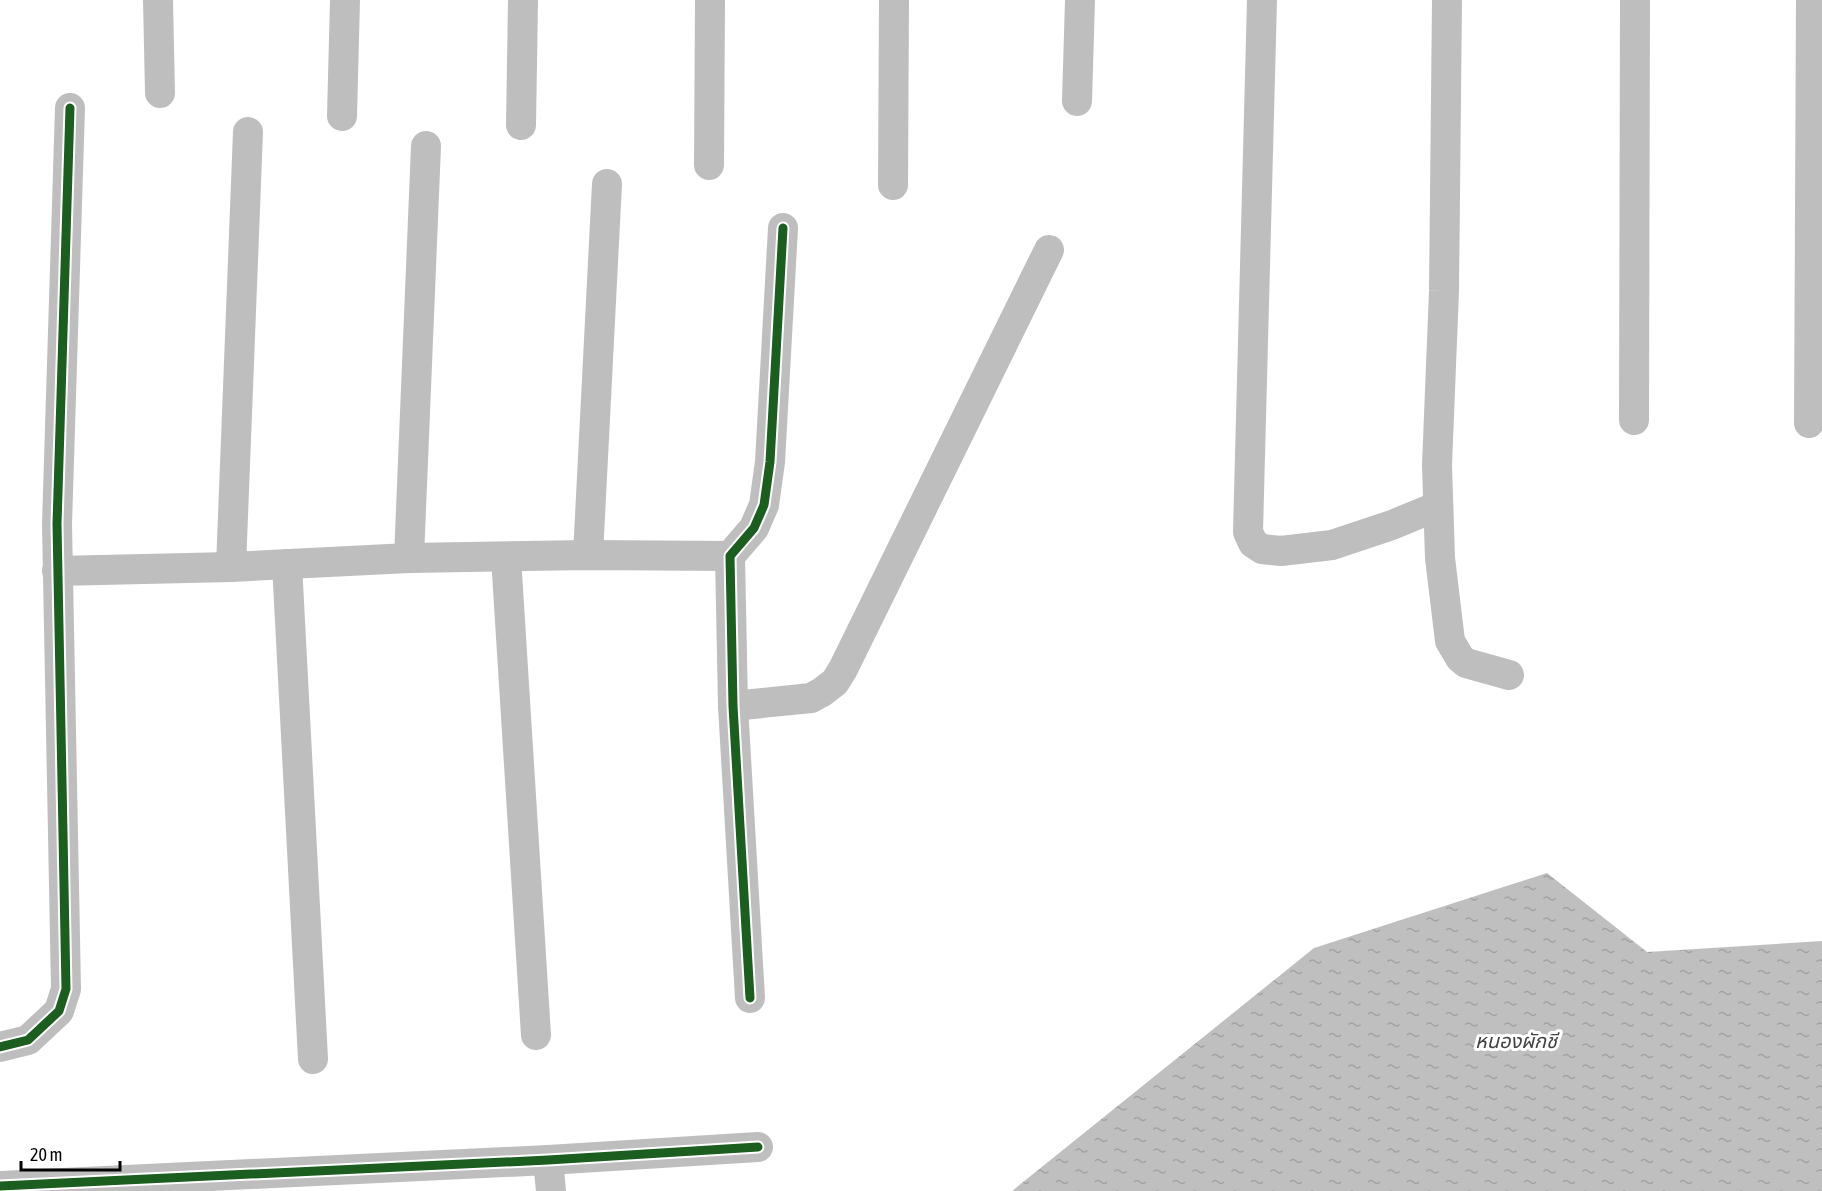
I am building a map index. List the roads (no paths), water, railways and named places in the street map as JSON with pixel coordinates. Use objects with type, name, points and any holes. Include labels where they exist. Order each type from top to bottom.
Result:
[{"type":"street","points":[[158,0],[160,93]]},
{"type":"street","points":[[342,116],[345,0]]},
{"type":"street","points":[[521,125],[523,0]]},
{"type":"street","points":[[709,165],[710,0]]},
{"type":"street","points":[[893,185],[894,0]]},
{"type":"street","points":[[1077,101],[1080,0]]},
{"type":"street","points":[[1262,0],[1248,532],[1253,543],[1262,549],[1281,551],[1332,545],[1392,525],[1438,506]]},
{"type":"street","points":[[1447,0],[1444,291],[1437,465],[1440,558],[1450,641],[1460,658],[1466,663],[1509,675]]},
{"type":"street","points":[[1634,420],[1635,0]]},
{"type":"street","points":[[1809,423],[1811,0]]},
{"type":"street","points":[[0,1047],[28,1041],[59,1011],[66,988],[57,524],[70,108]]},
{"type":"street","points":[[231,567],[248,132]]},
{"type":"street","points":[[409,558],[426,146]]},
{"type":"street","points":[[588,555],[607,184]]},
{"type":"street","points":[[750,998],[733,706],[730,556],[754,528],[764,505],[770,462],[783,228]]},
{"type":"street","points":[[733,706],[811,698],[835,682],[1049,250]]},
{"type":"street","points":[[57,571],[231,567],[409,558],[588,555],[730,556]]},
{"type":"street","points":[[506,557],[536,1035]]},
{"type":"street","points":[[287,564],[314,1059]]},
{"type":"street","points":[[0,1186],[338,1180],[548,1160],[758,1147]]},
{"type":"street","points":[[548,1160],[550,1191]]},
{"type":"water","name":"หนองผักชี","points":[[1547,873],[1647,952],[1822,941],[1822,1191],[1012,1191],[1314,948]]}]
